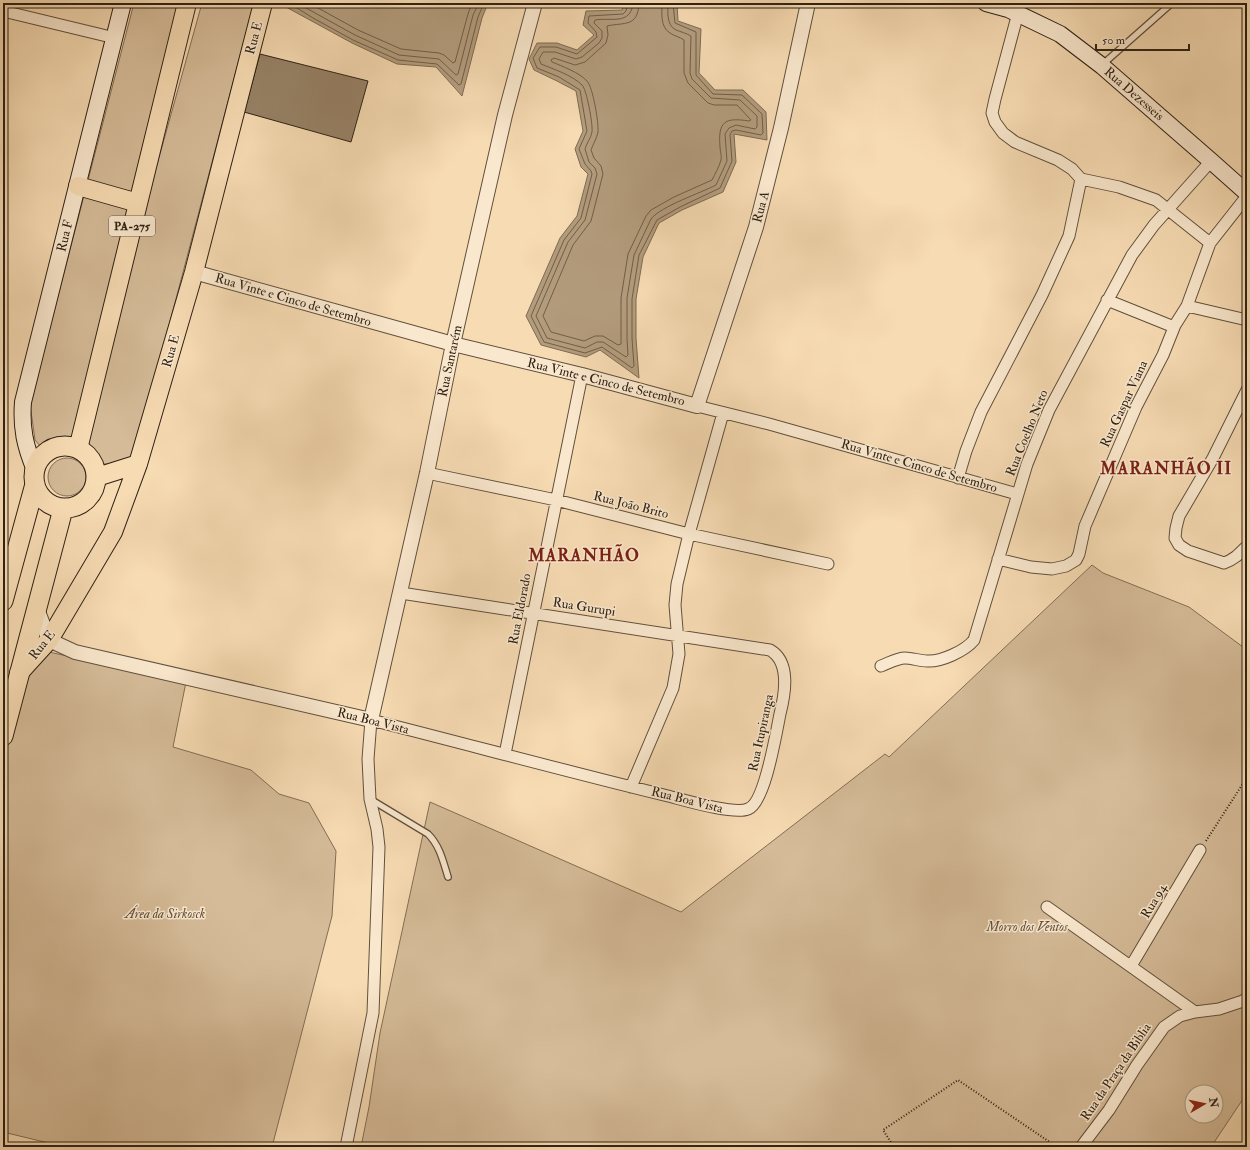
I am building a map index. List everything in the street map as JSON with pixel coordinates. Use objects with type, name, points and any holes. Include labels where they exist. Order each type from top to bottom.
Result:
[{"type":"highway","points":[[3,601],[38,461],[44,454],[52,449],[60,446],[70,446],[87,455],[93,464],[97,477],[95,487],[90,496],[83,503],[74,508],[63,509],[45,501],[38,493],[35,477]]},
{"type":"highway","points":[[3,736],[63,509]]},
{"type":"main road","name":"Rua F","points":[[35,477],[24,438],[22,421],[23,402],[124,3]]},
{"type":"main road","name":"PA-275","points":[[78,449],[187,3]]},
{"type":"main road","name":"Rua E","points":[[20,673],[49,640],[113,532],[138,464],[194,272],[263,3]]},
{"type":"main road","name":"Rua Dezesseis","points":[[986,3],[1018,13],[1060,34],[1102,66],[1247,194]]},
{"type":"main road","points":[[78,186],[138,202]]},
{"type":"main road","points":[[97,477],[138,464]]},
{"type":"street","name":"Rua Santarém","points":[[371,720],[401,593],[453,344],[505,115],[535,3]]},
{"type":"street","name":"Rua A","points":[[697,406],[756,227],[781,128],[808,3]]},
{"type":"street","points":[[3,11],[115,38]]},
{"type":"street","points":[[1018,13],[992,113],[995,122],[1003,133],[1015,142],[1058,160],[1072,170],[1081,179],[1119,187],[1143,194],[1156,200],[1210,242]]},
{"type":"street","name":"Rua Coelho Neto","points":[[881,666],[906,658],[929,661],[960,652],[969,647],[974,640],[1017,494],[1027,464],[1049,410],[1132,255],[1154,225],[1211,161]]},
{"type":"street","points":[[958,478],[966,451],[981,412],[1042,295],[1069,236],[1081,179]]},
{"type":"street","name":"Rua Gaspar Viana","points":[[998,559],[1031,567],[1052,569],[1066,566],[1076,560],[1086,526],[1136,407],[1163,355],[1174,328],[1187,306],[1210,242],[1247,194]]},
{"type":"street","name":"Rua Vinte e Cinco de Setembro","points":[[194,272],[453,344],[582,375],[769,424],[1017,494]]},
{"type":"street","points":[[1107,300],[1174,328]]},
{"type":"street","points":[[1187,306],[1247,320]]},
{"type":"street","name":"Rua Eldorado","points":[[506,754],[582,375]]},
{"type":"street","points":[[1247,390],[1213,458],[1179,516],[1175,538],[1179,546],[1188,551],[1224,563],[1237,556],[1247,546]]},
{"type":"street","points":[[631,787],[673,688],[679,654],[675,605],[677,584],[689,534],[723,413]]},
{"type":"street","name":"Rua João Brito","points":[[427,473],[556,500],[689,534],[828,564]]},
{"type":"street","name":"Rua Gurupi","points":[[401,593],[764,648]]},
{"type":"street","points":[[36,609],[49,640]]},
{"type":"street","name":"Rua Boa Vista","points":[[49,640],[75,652],[371,720],[730,811]]},
{"type":"street","name":"Rua Itupiranga","points":[[730,811],[748,809],[756,802],[764,784],[783,700],[783,668],[780,658],[774,652],[764,648]]},
{"type":"street","points":[[346,1147],[373,1013],[379,847],[377,829],[370,799],[368,759],[371,720]]},
{"type":"street","name":"Rua 94","points":[[1132,966],[1200,850]]},
{"type":"street","points":[[1047,907],[1195,1012]]},
{"type":"street","name":"Rua da Praça da Biblia","points":[[1082,1147],[1109,1110],[1137,1065],[1164,1027],[1180,1016],[1195,1012],[1219,1009],[1243,1001],[1247,998]]},
{"type":"lane","points":[[1102,66],[1172,3]]},
{"type":"lane","points":[[370,799],[428,834],[436,842],[448,877]]},
{"type":"path","points":[[1200,850],[1242,785],[1247,781]]},
{"type":"path","points":[[894,1147],[883,1130],[958,1080],[1057,1147]]},
{"type":"green space","points":[[134,3],[186,3],[73,437],[45,452],[35,440],[30,404]]},
{"type":"green space","points":[[202,3],[254,3],[134,458],[112,464],[93,464],[87,455],[78,449]]},
{"type":"green space","points":[[63,458],[71,458],[78,461],[83,466],[86,477],[83,488],[78,493],[71,496],[63,496],[56,493],[51,488],[48,481],[48,473],[51,466],[56,461]]},
{"type":"green space","name":"Morro dos Ventos","points":[[1092,565],[1103,573],[1189,607],[1247,650],[1247,1093],[1211,1147],[361,1147],[369,1107],[380,1033],[430,802],[681,912],[885,754],[889,757]]},
{"type":"green space","name":"Área da Sirkosck","points":[[26,647],[186,682],[173,747],[251,770],[279,794],[309,803],[336,851],[332,916],[272,1147],[65,1147],[3,1132],[3,736]]},
{"type":"water","points":[[285,3],[488,3],[482,18],[462,96],[436,67],[397,64],[352,43],[286,7]]},
{"type":"water","points":[[624,3],[677,3],[678,21],[701,29],[699,73],[715,90],[743,90],[766,112],[767,140],[734,134],[736,162],[723,192],[682,210],[659,223],[643,257],[636,299],[636,338],[639,378],[600,350],[586,357],[541,345],[526,316],[560,238],[577,216],[588,174],[581,167],[575,149],[583,131],[576,91],[534,70],[529,59],[537,43],[557,43],[577,50],[594,35],[583,25],[586,11],[622,10]]},
{"type":"building","points":[[260,54],[368,81],[351,142],[244,112]]},
{"type":"district","name":"MARANHÃO II","points":[[1166,468]]},
{"type":"district","name":"MARANHÃO","points":[[584,555]]}]
